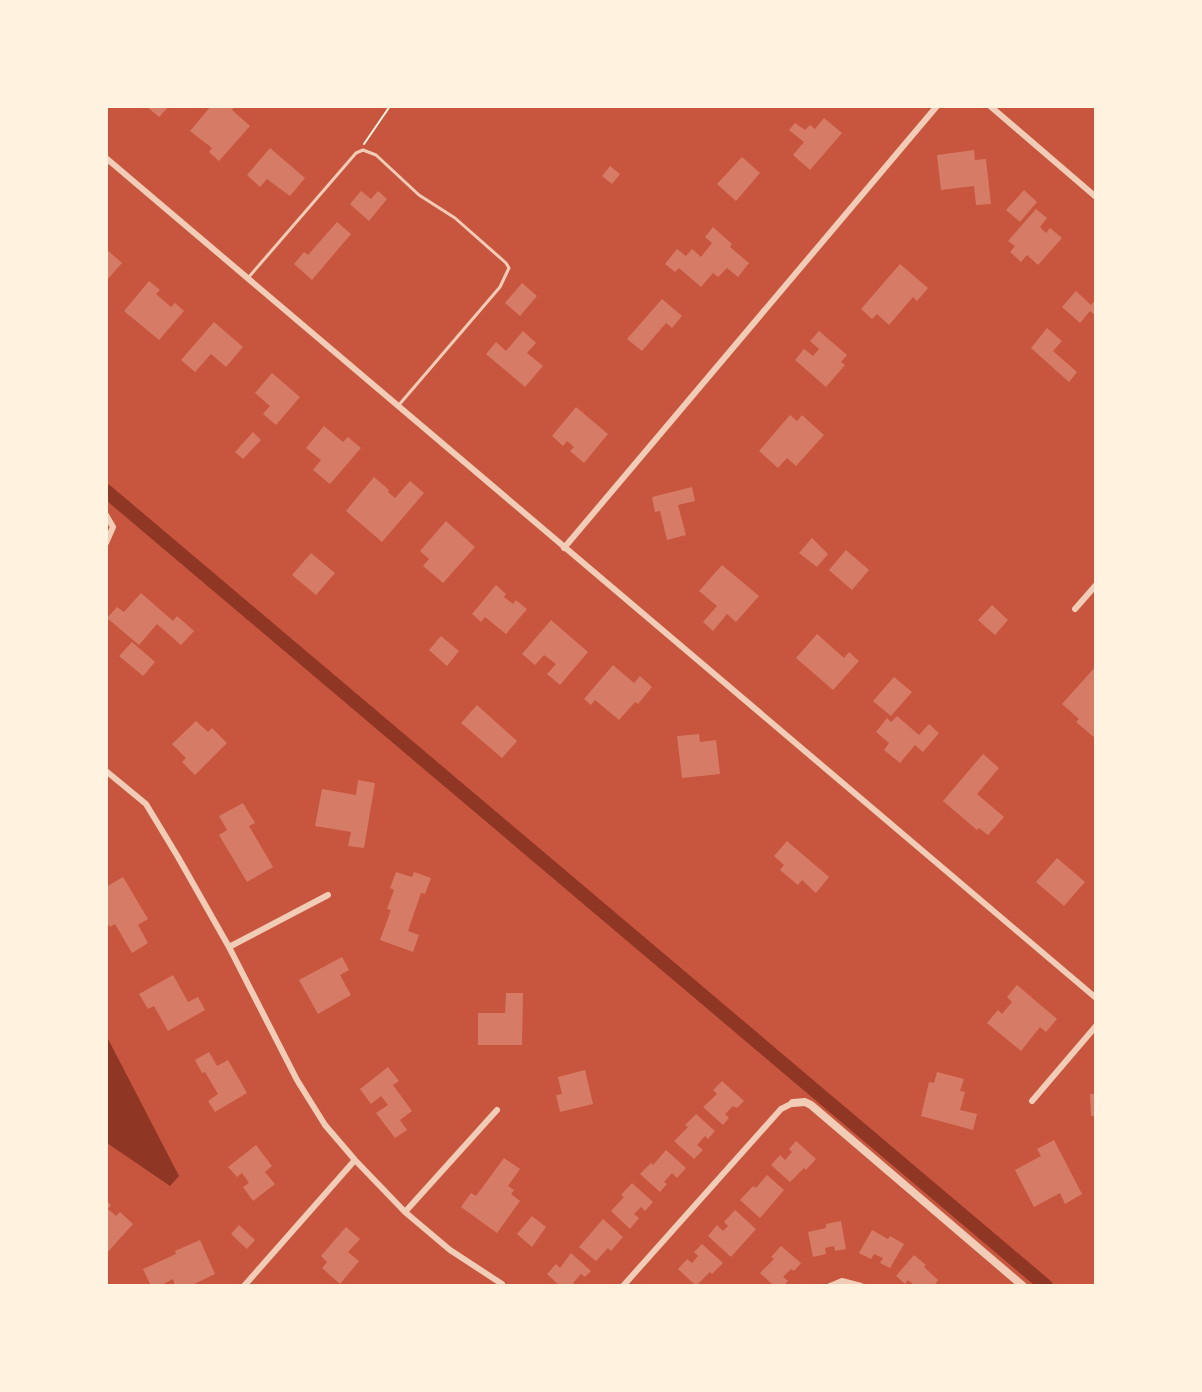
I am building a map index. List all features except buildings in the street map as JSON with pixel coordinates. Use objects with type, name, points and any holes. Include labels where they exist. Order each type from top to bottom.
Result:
[{"type":"street","points":[[564,548],[937,106]]},
{"type":"street","points":[[990,106],[1095,197]]},
{"type":"street","points":[[106,159],[1095,998]]},
{"type":"street","points":[[106,515],[113,527],[106,543]]},
{"type":"street","points":[[1075,609],[1095,585]]},
{"type":"street","points":[[106,771],[146,804],[229,947],[297,1080],[326,1125],[355,1160],[405,1212],[450,1250],[502,1284]]},
{"type":"street","points":[[229,947],[328,895]]},
{"type":"street","points":[[1032,1101],[1095,1026]]},
{"type":"street","points":[[623,1286],[781,1109],[793,1103],[805,1102],[812,1105],[1023,1286]]},
{"type":"street","points":[[405,1212],[497,1110]]},
{"type":"street","points":[[244,1286],[355,1160]]},
{"type":"street","points":[[830,1286],[842,1281],[861,1286]]},
{"type":"lane","points":[[248,278],[356,153],[363,150],[376,155],[419,195],[454,218],[509,268],[500,287],[398,406]]},
{"type":"path","points":[[363,150],[366,139],[390,106]]},
{"type":"shaded area","points":[[107,1037],[179,1176],[170,1186],[107,1143]]},
{"type":"waterway","points":[[106,491],[1046,1286]]}]
